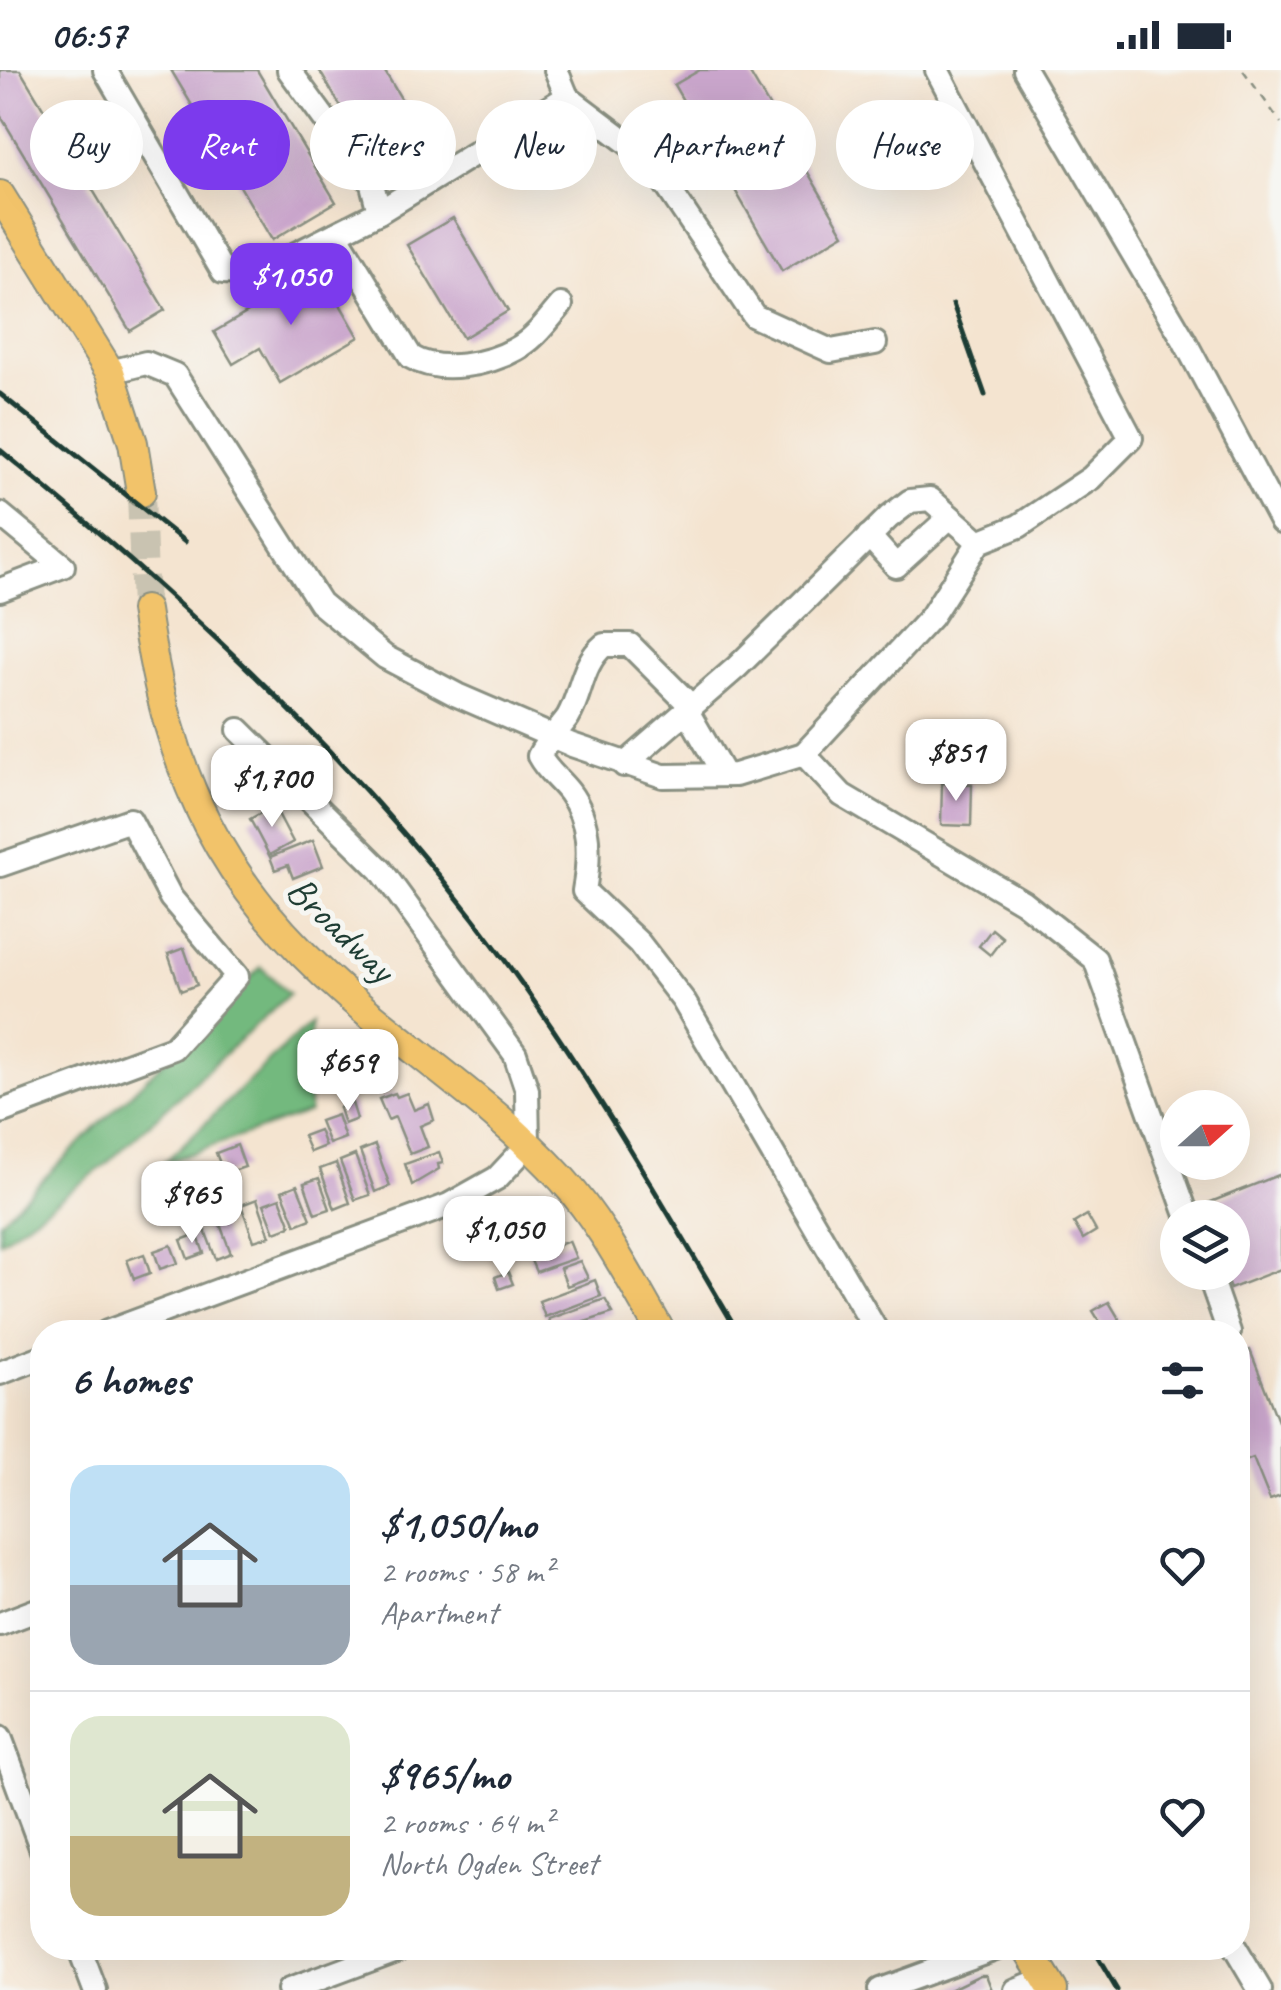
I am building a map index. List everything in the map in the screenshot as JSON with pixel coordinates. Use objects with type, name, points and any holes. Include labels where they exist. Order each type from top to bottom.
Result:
[{"type":"main road","points":[[0,195],[110,372],[133,443],[142,492]]},
{"type":"main road","name":"Broadway","points":[[145,610],[156,682],[178,760],[208,832],[243,887],[294,947],[564,1180],[605,1235],[651,1320]]},
{"type":"main road","points":[[1034,1960],[1049,1984]]},
{"type":"street","points":[[105,70],[224,272],[256,274],[379,212],[566,97]]},
{"type":"street","points":[[289,70],[372,184],[379,212]]},
{"type":"street","points":[[556,70],[566,97],[648,158],[754,316],[832,351],[875,343]]},
{"type":"street","points":[[110,372],[146,364],[175,376],[320,603],[385,657],[457,695],[624,765],[663,776],[724,775],[804,754],[931,617],[979,542],[1045,510],[1091,478],[1131,438],[937,70]]},
{"type":"street","points":[[1025,70],[1184,340],[1281,522]]},
{"type":"street","points":[[336,234],[411,357],[422,364],[465,364],[515,350],[561,305]]},
{"type":"street","points":[[624,765],[910,501],[922,496],[979,542]]},
{"type":"street","points":[[0,514],[63,566],[0,590]]},
{"type":"street","points":[[869,536],[896,566],[950,517]]},
{"type":"street","points":[[724,775],[689,709],[639,652],[614,643],[595,653],[567,718],[550,734],[539,756],[569,792],[585,824],[589,860],[584,891],[639,943],[683,1000],[870,1320]]},
{"type":"street","points":[[139,1320],[449,1204],[497,1178],[528,1146],[527,1090],[515,1054],[381,870],[239,730]]},
{"type":"street","points":[[804,754],[854,804],[1023,902],[1094,958],[1181,1200]]},
{"type":"street","points":[[0,865],[130,820],[171,898],[237,976],[173,1048],[0,1112]]},
{"type":"street","points":[[1215,1290],[1226,1320]]},
{"type":"street","points":[[0,1372],[30,1361]]},
{"type":"street","points":[[0,1624],[30,1613]]},
{"type":"street","points":[[0,1737],[30,1818]]},
{"type":"street","points":[[84,1960],[95,1990]]},
{"type":"street","points":[[288,1990],[369,1960]]},
{"type":"street","points":[[880,1990],[961,1960]]},
{"type":"street","points":[[1242,1960],[1260,1990]]},
{"type":"street","points":[[1016,1990],[1049,1984]]},
{"type":"path","points":[[1242,70],[1281,123]]},
{"type":"green space","points":[[261,967],[289,994],[104,1166],[0,1242],[0,1221]]},
{"type":"green space","points":[[310,1022],[309,1112],[164,1163]]},
{"type":"building","points":[[0,70],[20,70],[38,100],[30,100],[30,165],[0,115]]},
{"type":"building","points":[[171,70],[257,70],[275,100],[189,100]]},
{"type":"building","points":[[319,70],[384,70],[402,100],[337,100]]},
{"type":"building","points":[[700,70],[748,70],[766,100],[683,100],[674,85]]},
{"type":"building","points":[[290,125],[310,159],[310,190],[329,190],[336,202],[272,240],[242,190],[290,190]]},
{"type":"building","points":[[816,186],[844,234],[782,271],[735,190],[816,190]]},
{"type":"building","points":[[45,190],[93,190],[165,310],[130,331]]},
{"type":"building","points":[[453,218],[508,311],[463,338],[407,245]]},
{"type":"building","points":[[320,270],[359,337],[280,383],[260,348],[233,364],[214,332]]},
{"type":"building","points":[[942,783],[972,784],[971,826],[941,825]]},
{"type":"building","points":[[274,806],[293,842],[269,855],[250,819]]},
{"type":"building","points":[[313,840],[323,866],[293,878],[288,865],[275,870],[270,857]]},
{"type":"building","points":[[992,929],[1003,938],[990,955],[979,946]]},
{"type":"building","points":[[184,948],[197,985],[181,991],[168,954]]},
{"type":"building","points":[[395,1093],[397,1097],[407,1093],[414,1110],[429,1104],[434,1120],[420,1126],[428,1147],[410,1154],[395,1117],[388,1120],[379,1099]]},
{"type":"building","points":[[352,1103],[357,1119],[344,1124],[339,1108]]},
{"type":"building","points":[[337,1115],[345,1138],[329,1144],[320,1121]]},
{"type":"building","points":[[319,1130],[325,1146],[310,1152],[303,1136]]},
{"type":"building","points":[[237,1145],[245,1167],[224,1174],[216,1153]]},
{"type":"building","points":[[375,1145],[390,1186],[375,1192],[360,1151]]},
{"type":"building","points":[[439,1152],[443,1163],[438,1164],[439,1169],[412,1185],[405,1164]]},
{"type":"building","points":[[355,1155],[370,1195],[355,1200],[340,1161]]},
{"type":"building","points":[[336,1163],[350,1203],[335,1209],[320,1169]]},
{"type":"building","points":[[191,1166],[197,1180],[183,1185],[177,1171]]},
{"type":"building","points":[[1281,1174],[1281,1269],[1250,1281],[1250,1200],[1216,1200]]},
{"type":"building","points":[[319,1178],[330,1209],[315,1214],[304,1183]]},
{"type":"building","points":[[223,1179],[228,1195],[213,1200],[207,1185]]},
{"type":"building","points":[[297,1185],[311,1219],[296,1225],[282,1191]]},
{"type":"building","points":[[280,1198],[291,1226],[275,1232],[264,1204]]},
{"type":"building","points":[[257,1199],[270,1236],[254,1241],[241,1205]]},
{"type":"building","points":[[216,1214],[231,1253],[216,1259],[201,1220]]},
{"type":"building","points":[[1087,1215],[1096,1231],[1083,1239],[1074,1223]]},
{"type":"building","points":[[197,1234],[204,1253],[188,1259],[181,1240]]},
{"type":"building","points":[[569,1241],[576,1258],[536,1272],[529,1256]]},
{"type":"building","points":[[171,1245],[178,1263],[160,1269],[154,1251]]},
{"type":"building","points":[[144,1254],[150,1273],[134,1279],[127,1260]]},
{"type":"building","points":[[580,1261],[588,1278],[567,1286],[560,1268]]},
{"type":"building","points":[[508,1272],[513,1284],[499,1289],[495,1277]]},
{"type":"building","points":[[595,1280],[601,1296],[545,1317],[539,1301]]},
{"type":"building","points":[[605,1299],[613,1313],[591,1320],[549,1319]]},
{"type":"building","points":[[1109,1302],[1120,1320],[1099,1320],[1093,1311]]},
{"type":"building","points":[[1250,1350],[1281,1429],[1281,1496],[1270,1500],[1253,1458],[1250,1459]]},
{"type":"building","points":[[986,1975],[992,1990],[949,1990]]},
{"type":"tunnel","points":[[141,492],[145,610]]},
{"type":"railway","points":[[953,304],[985,395]]},
{"type":"railway","points":[[0,394],[185,542]]},
{"type":"railway","points":[[0,450],[127,558],[250,671],[366,790],[421,853],[510,967],[579,1069],[731,1320]]},
{"type":"railway","points":[[1099,1960],[1117,1990]]}]
